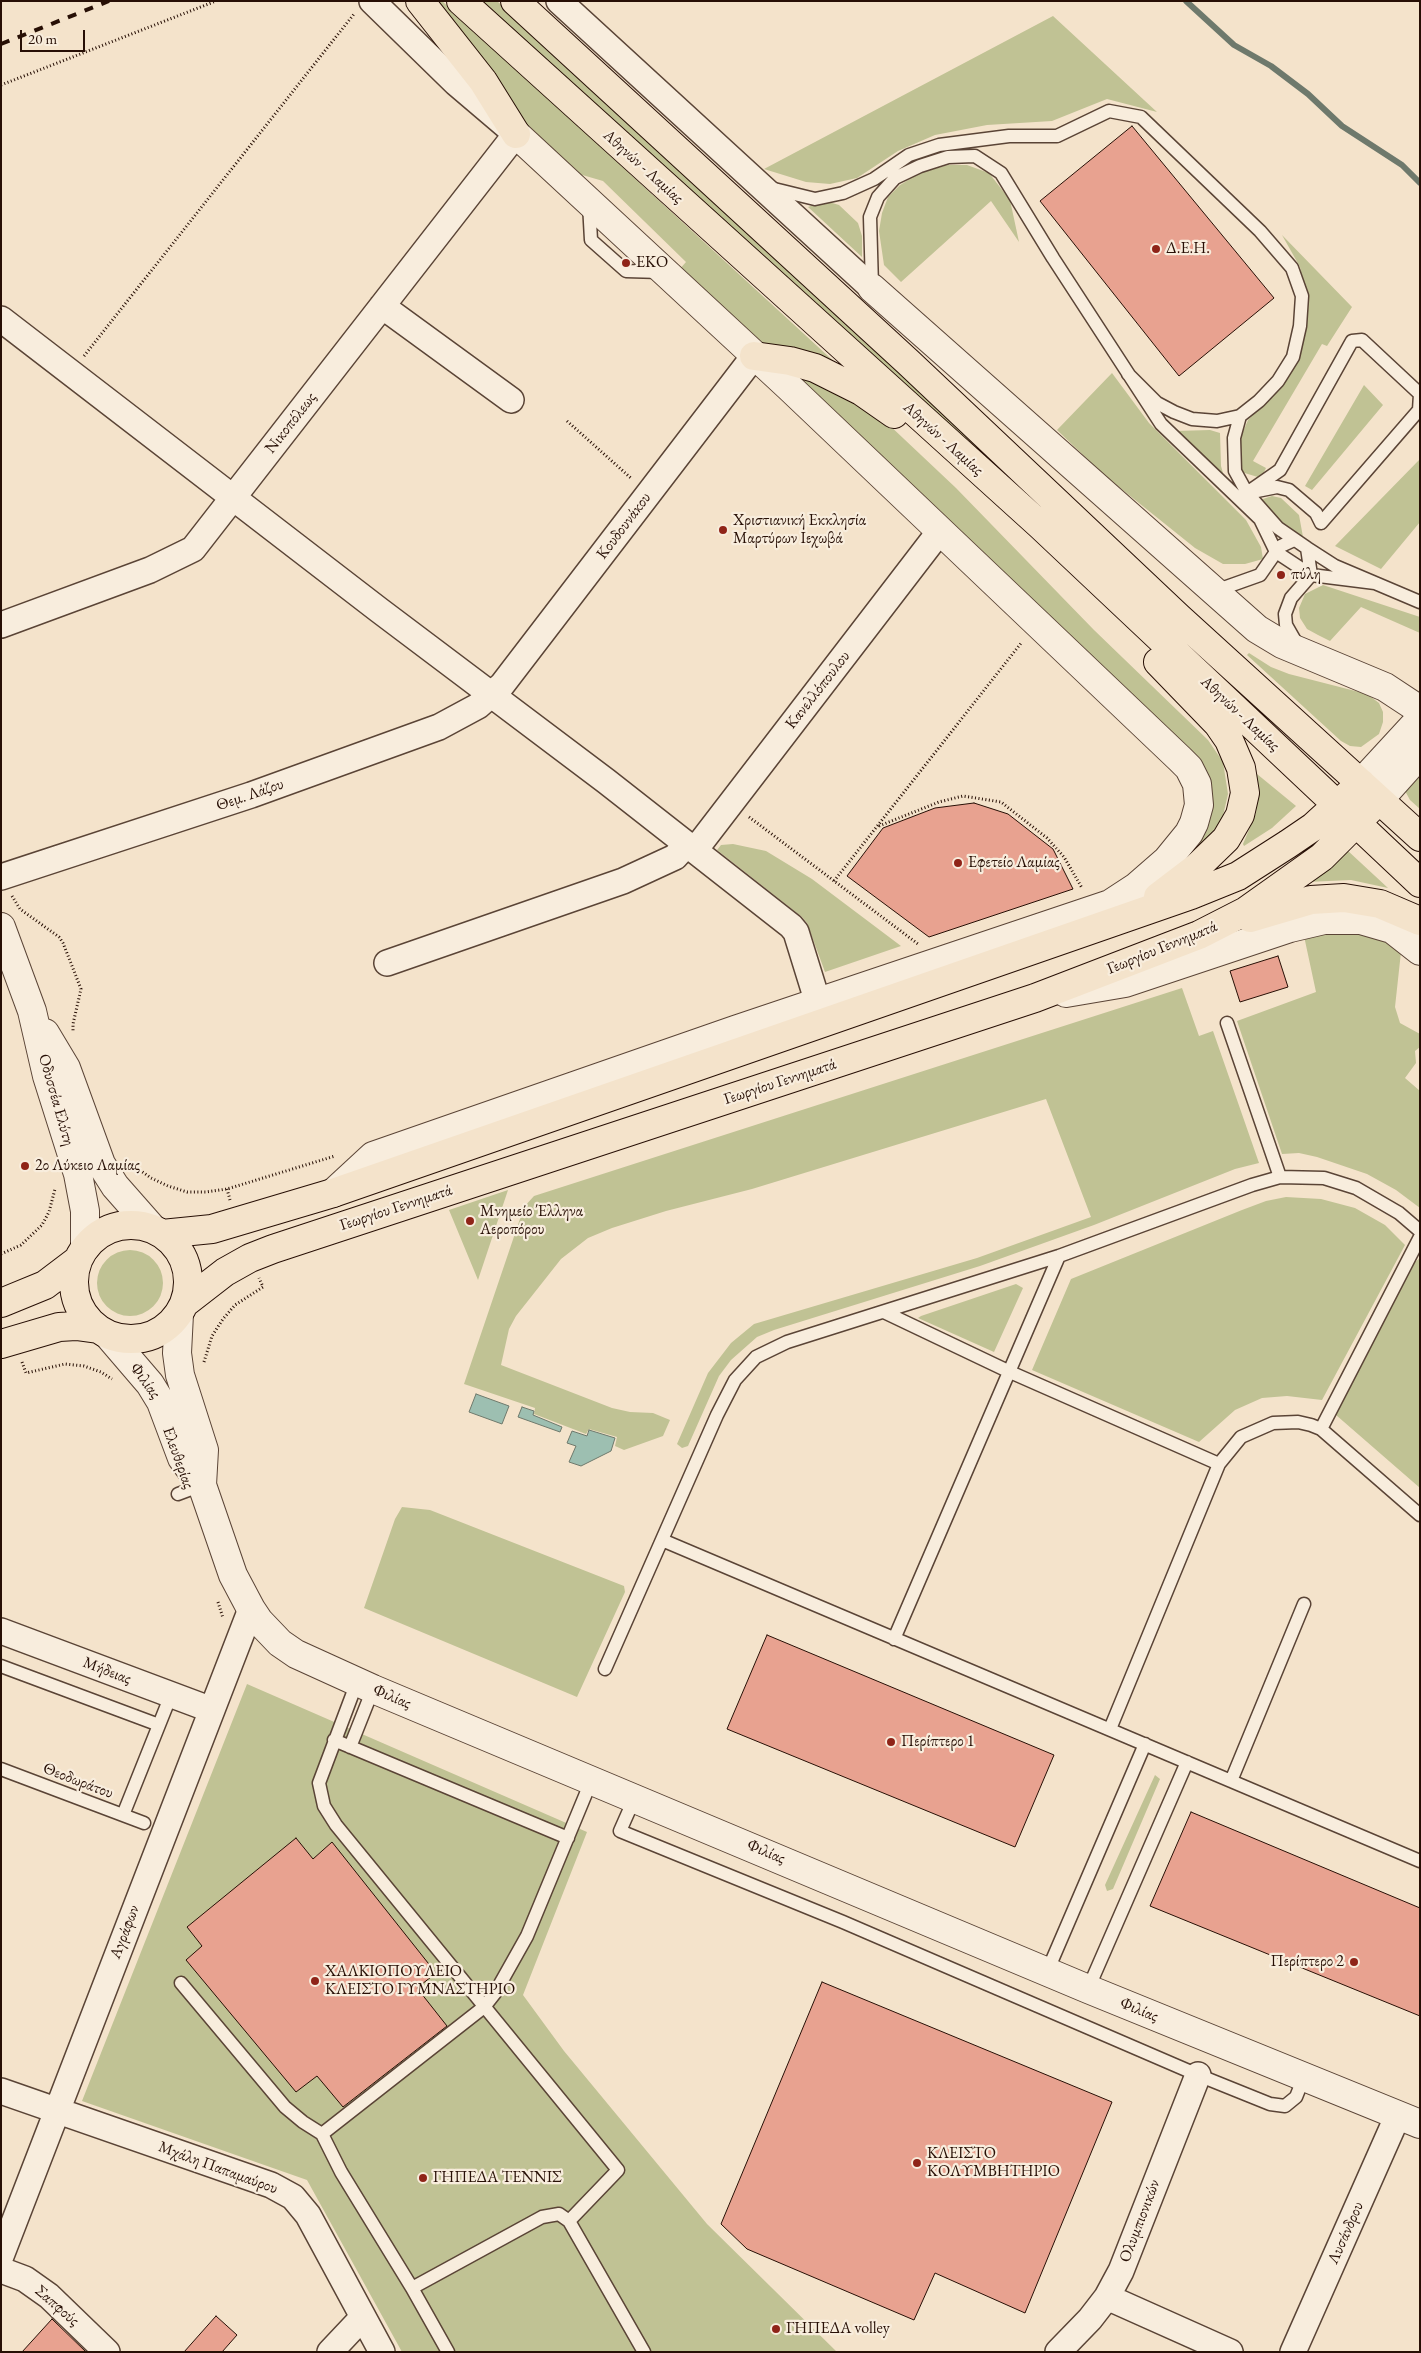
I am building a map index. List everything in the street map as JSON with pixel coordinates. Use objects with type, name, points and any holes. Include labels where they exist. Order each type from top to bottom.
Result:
[{"type":"main road","points":[[420,1],[483,81],[516,134]]},
{"type":"main road","name":"Αθηνών - Λαμίας","points":[[460,1],[1040,525],[1420,883]]},
{"type":"main road","name":"Αθηνών - Λαμίας","points":[[515,1],[908,362],[1254,687],[1420,837]]},
{"type":"main road","points":[[754,356],[790,361],[815,368],[846,383],[877,402],[936,445],[991,481]]},
{"type":"main road","points":[[1040,525],[1054,553],[1069,573],[1218,724],[1229,740],[1241,768],[1245,793],[1243,805],[1235,826],[1226,839],[1185,878],[1103,917]]},
{"type":"main road","points":[[1346,814],[1370,791]]},
{"type":"main road","name":"Γεωργίου Γεννηματά","points":[[1,1303],[45,1285],[82,1254],[98,1235],[115,1227],[133,1224],[157,1231],[204,1230],[236,1223],[333,1193],[1103,917],[1238,876],[1296,838],[1346,814]]},
{"type":"main road","name":"Γεωργίου Γεννηματά","points":[[11,1350],[59,1327],[76,1326],[128,1340],[147,1337],[165,1329],[182,1309],[225,1272],[250,1258],[1035,998],[1199,935],[1246,911],[1322,857],[1346,814]]},
{"type":"main road","points":[[1199,935],[1311,900],[1344,898],[1380,904],[1420,921]]},
{"type":"main road","points":[[157,1231],[177,1247],[186,1264],[189,1283],[182,1309]]},
{"type":"main road","points":[[82,1254],[74,1281],[78,1303],[83,1313],[103,1332]]},
{"type":"street","points":[[559,1],[872,288],[1264,634],[1385,687],[1420,710]]},
{"type":"street","points":[[333,1193],[373,1156],[735,1030],[941,961],[1103,917],[1115,901],[1136,887],[1168,860],[1194,823],[1198,813],[1200,798],[1197,784],[1189,768],[1037,622],[516,134],[365,5]]},
{"type":"street","name":"Νικοπόλεως","points":[[1,626],[150,570],[193,549],[516,134]]},
{"type":"street","points":[[382,306],[511,400]]},
{"type":"street","points":[[1,319],[691,847],[794,929],[818,1003]]},
{"type":"street","name":"Κουδουνάκου","points":[[492,696],[754,356]]},
{"type":"street","name":"Κανελλόπουλου","points":[[387,962],[623,881],[691,847],[730,804],[940,531]]},
{"type":"street","name":"Θεμ. Λάζου","points":[[3,876],[251,795],[439,727],[492,696]]},
{"type":"street","points":[[1370,791],[1420,719]]},
{"type":"street","points":[[1370,791],[1420,754]]},
{"type":"street","points":[[1035,998],[1125,983],[1290,928],[1324,920],[1361,920],[1392,929],[1420,951]]},
{"type":"street","name":"Οδυσσέα Ελύτη","points":[[1,926],[32,1011],[47,1076],[78,1174],[85,1211],[82,1254]]},
{"type":"street","name":"Οδυσσέα Ελύτη","points":[[32,1011],[66,1068],[101,1164],[115,1186],[157,1231]]},
{"type":"street","name":"Φιλίας","points":[[182,1309],[177,1353],[180,1375],[204,1450],[190,1489]]},
{"type":"street","name":"Φιλίας","points":[[103,1332],[150,1384],[161,1402],[182,1458],[190,1489],[233,1575],[259,1621],[288,1649],[365,1685],[1088,1989],[1409,2119]]},
{"type":"street","name":"Αγράφων","points":[[1,2256],[251,1609]]},
{"type":"street","name":"Μήδειας","points":[[1,1631],[212,1710]]},
{"type":"street","name":"Ολυμπιονικών","points":[[1058,2352],[1090,2319],[1107,2297],[1120,2271],[1198,2075]]},
{"type":"street","name":"Μχάλη Παπαμαύρου","points":[[1,2091],[271,2186],[293,2197],[308,2215],[382,2352]]},
{"type":"street","name":"Λυσάνδρου","points":[[1293,2352],[1409,2119]]},
{"type":"street","name":"Σαπφούς","points":[[1,2270],[25,2278],[49,2296],[107,2352]]},
{"type":"street","points":[[1107,2297],[1230,2352]]},
{"type":"street","points":[[330,2352],[363,2317]]},
{"type":"lane","points":[[760,186],[815,199],[843,192],[874,179],[909,155],[939,145],[1009,136],[1057,136],[1109,111],[1141,116],[1260,231],[1292,268],[1302,296],[1300,326],[1293,357],[1278,381],[1259,401],[1240,416],[1217,421],[1192,419],[1157,403],[1128,374]]},
{"type":"lane","points":[[872,288],[870,217],[878,197],[895,178],[920,166],[948,157],[975,156],[1001,173],[1160,424],[1260,518],[1276,552],[1312,575],[1375,583]]},
{"type":"lane","points":[[1362,340],[1420,394],[1419,410],[1322,524],[1316,513],[1289,490],[1276,487],[1247,493],[1280,470],[1352,341],[1362,340]]},
{"type":"lane","points":[[1240,416],[1234,438],[1235,470],[1247,493],[1278,528],[1335,566],[1420,602]]},
{"type":"lane","points":[[1215,591],[1260,575],[1281,546],[1294,540]]},
{"type":"lane","points":[[1307,548],[1312,575]]},
{"type":"lane","points":[[1306,654],[1291,635],[1286,625],[1285,614],[1291,598],[1312,575]]},
{"type":"lane","points":[[1227,1023],[1280,1177]]},
{"type":"lane","points":[[605,1669],[717,1415],[735,1380],[756,1358],[787,1342],[1059,1256],[1252,1185],[1280,1177],[1324,1178],[1356,1188],[1398,1213],[1420,1231]]},
{"type":"lane","points":[[1321,1430],[1420,1237]]},
{"type":"lane","points":[[894,1639],[1059,1256]]},
{"type":"lane","points":[[884,1312],[1010,1372],[1219,1464]]},
{"type":"lane","points":[[1110,1729],[1219,1464],[1241,1437],[1262,1426],[1279,1422],[1298,1422],[1321,1430],[1420,1515]]},
{"type":"lane","points":[[662,1540],[1420,1861]]},
{"type":"lane","points":[[1232,1781],[1304,1604]]},
{"type":"lane","points":[[1,1666],[159,1725]]},
{"type":"lane","points":[[365,1685],[334,1740],[319,1783],[324,1806],[336,1825],[618,2170],[569,2221]]},
{"type":"lane","points":[[350,1747],[365,1685]]},
{"type":"lane","points":[[123,1815],[171,1695]]},
{"type":"lane","points":[[334,1740],[568,1838]]},
{"type":"lane","points":[[1048,1972],[1145,1744]]},
{"type":"lane","points":[[1088,1989],[1186,1762]]},
{"type":"lane","name":"Θεοδωράτου","points":[[1,1769],[144,1823]]},
{"type":"lane","points":[[322,2134],[484,2007],[503,1982],[519,1954],[592,1779]]},
{"type":"lane","points":[[635,1797],[620,1830],[844,1922],[1198,2075],[1270,2104],[1286,2106],[1296,2097],[1304,2077]]},
{"type":"lane","points":[[181,1984],[285,2107],[303,2122],[322,2134],[341,2172],[412,2288],[448,2352]]},
{"type":"lane","points":[[412,2288],[542,2217],[559,2214],[569,2221],[644,2352]]},
{"type":"path","points":[[1,85],[216,1]]},
{"type":"path","points":[[71,372],[365,5]]},
{"type":"path","points":[[567,421],[649,494]]},
{"type":"path","points":[[834,881],[1037,622]]},
{"type":"path","points":[[878,826],[939,802],[963,796],[1001,802],[1047,838],[1064,857],[1103,917]]},
{"type":"path","points":[[730,804],[941,961]]},
{"type":"path","points":[[3,876],[14,901],[20,909],[59,937],[63,944],[81,989],[73,1024],[77,1040]]},
{"type":"path","points":[[125,1158],[151,1178],[168,1186],[187,1192],[206,1192],[227,1189],[343,1154]]},
{"type":"path","points":[[227,1189],[236,1223]]},
{"type":"path","points":[[203,1369],[212,1336],[223,1319],[235,1305],[263,1287],[250,1258]]},
{"type":"path","points":[[11,1350],[26,1373],[64,1364],[84,1366],[101,1372],[118,1383]]},
{"type":"path","points":[[214,1594],[223,1619],[222,1627]]},
{"type":"green space","points":[[431,1],[442,1],[841,368],[768,346],[756,340],[678,271],[686,262],[603,181],[572,172],[534,137]]},
{"type":"green space","points":[[479,1],[497,1],[1023,480],[1014,490]]},
{"type":"green space","points":[[1053,16],[1157,112],[1107,99],[1052,121],[987,125],[935,135],[898,151],[857,178],[830,184],[806,182],[764,169]]},
{"type":"green space","points":[[948,165],[967,165],[989,173],[1010,200],[1019,242],[991,201],[901,282],[884,265],[879,231],[882,213],[888,197],[900,185],[920,173]]},
{"type":"green space","points":[[829,202],[839,205],[858,223],[862,236],[862,257],[808,207],[818,203]]},
{"type":"green space","points":[[1282,235],[1352,307],[1327,346],[1322,344],[1253,461],[1266,468],[1261,478],[1238,471],[1237,446],[1248,420],[1286,379],[1306,297],[1300,267]]},
{"type":"green space","points":[[790,369],[802,371],[886,422],[956,488],[1094,630],[1208,740],[1223,762],[1228,794],[1222,820],[1209,839],[1188,854],[1209,778],[1199,761]]},
{"type":"green space","points":[[1112,373],[1149,423],[1246,520],[1261,547],[1263,559],[1245,564],[1223,564],[1195,548],[1104,475],[1057,430]]},
{"type":"green space","points":[[1364,385],[1383,405],[1312,490],[1305,486]]},
{"type":"green space","points":[[1210,430],[1220,433],[1221,466],[1225,480],[1175,431]]},
{"type":"green space","points":[[1420,459],[1420,522],[1381,569],[1335,546]]},
{"type":"green space","points":[[1272,496],[1281,498],[1299,515],[1303,537],[1280,524],[1256,497],[1263,499]]},
{"type":"green space","points":[[1323,585],[1420,617],[1420,633],[1361,607],[1330,641],[1307,629],[1300,618],[1299,608],[1305,594]]},
{"type":"green space","points":[[1249,653],[1271,667],[1289,674],[1367,694],[1379,703],[1383,712],[1383,722],[1379,734],[1361,747],[1350,746],[1341,741],[1247,655]]},
{"type":"green space","points":[[1420,765],[1420,809],[1410,800],[1404,789]]},
{"type":"green space","points":[[1257,774],[1296,806],[1272,828],[1244,846],[1243,844],[1256,813]]},
{"type":"green space","points":[[733,844],[766,851],[812,879],[901,946],[825,972],[807,923],[802,917],[717,850],[721,845]]},
{"type":"green space","points":[[1347,850],[1388,888],[1351,880],[1307,882]]},
{"type":"green space","points":[[1343,932],[1374,934],[1391,939],[1401,952],[1395,1007],[1400,1023],[1420,1034],[1420,1047],[1415,1051],[1416,1063],[1405,1078],[1420,1091],[1420,1208],[1396,1190],[1367,1174],[1317,1157],[1299,1153],[1282,1154],[1237,1021],[1316,992],[1304,936]]},
{"type":"green space","points":[[1182,988],[1199,1036],[1213,1031],[1259,1163],[1235,1169],[1094,1225],[980,1266],[774,1330],[757,1337],[731,1360],[719,1376],[688,1446],[682,1448],[677,1444],[708,1373],[731,1343],[754,1324],[977,1258],[1091,1217],[1046,1099],[752,1189],[666,1211],[612,1228],[588,1238],[561,1259],[516,1316],[509,1329],[501,1365],[612,1408],[630,1412],[653,1413],[670,1420],[663,1436],[624,1450],[615,1446],[617,1437],[589,1429],[586,1434],[534,1414],[535,1408],[464,1384],[524,1207],[534,1196]]},
{"type":"green space","points":[[508,1190],[478,1280],[449,1210]]},
{"type":"green space","points":[[1286,1197],[1321,1199],[1355,1208],[1385,1225],[1405,1245],[1322,1400],[1287,1396],[1262,1398],[1235,1410],[1199,1442],[1032,1370],[1071,1279],[1242,1210],[1266,1201]]},
{"type":"green space","points":[[136,1250],[154,1259],[161,1270],[163,1283],[161,1296],[154,1307],[143,1314],[124,1316],[106,1307],[99,1296],[97,1277],[106,1259],[117,1252]]},
{"type":"green space","points":[[1420,1258],[1420,1488],[1336,1415],[1415,1262]]},
{"type":"green space","points":[[1016,1284],[1023,1288],[994,1352],[918,1318],[921,1316]]},
{"type":"green space","points":[[402,1507],[430,1510],[624,1586],[625,1592],[577,1697],[364,1608],[395,1519]]},
{"type":"green space","points":[[247,1684],[587,1832],[523,1995],[564,2051],[707,2224],[837,2352],[402,2352],[307,2180],[82,2101]]},
{"type":"green space","points":[[1155,1775],[1160,1779],[1113,1889],[1107,1891],[1105,1885]]},
{"type":"shaded area","points":[[476,1394],[509,1406],[502,1424],[469,1412]]},
{"type":"shaded area","points":[[522,1407],[534,1411],[533,1415],[562,1427],[560,1432],[518,1417]]},
{"type":"shaded area","points":[[589,1430],[615,1438],[611,1451],[581,1466],[569,1462],[576,1446],[567,1443],[572,1431],[587,1436]]},
{"type":"building","name":"Δ.Ε.Η.","points":[[1132,126],[1274,298],[1179,376],[1040,201]]},
{"type":"building","name":"Εφετείο Λαμίας","points":[[974,803],[1008,814],[1053,849],[1073,889],[929,937],[847,876],[883,828],[935,808]]},
{"type":"building","points":[[1278,956],[1288,987],[1240,1002],[1230,971]]},
{"type":"building","name":"Περίπτερο 1","points":[[767,1635],[1054,1755],[1015,1847],[727,1729]]},
{"type":"building","name":"Περίπτερο 2","points":[[1191,1812],[1420,1908],[1420,2016],[1150,1906]]},
{"type":"building","name":"ΧΑΛΚΙΟΠΟΥΛΕΙΟ ΚΛΕΙΣΤΟ ΓΥΜΝΑΣΤΗΡΙΟ","points":[[296,1838],[313,1859],[332,1842],[436,1973],[417,1988],[447,2026],[343,2107],[317,2076],[296,2092],[186,1960],[202,1946],[187,1927]]},
{"type":"building","name":"ΚΛΕΙΣΤΟ ΚΟΛΥΜΒΗΤΗΡΙΟ","points":[[822,1982],[1112,2102],[1025,2313],[935,2273],[914,2320],[747,2249],[721,2224]]},
{"type":"building","points":[[216,2316],[237,2335],[222,2352],[184,2352]]},
{"type":"building","points":[[52,2319],[86,2352],[22,2352]]},
{"type":"waterway","points":[[1186,1],[1234,45],[1271,66],[1308,94],[1342,126],[1402,165],[1420,183]]},
{"type":"railway","points":[[1,44],[109,1]]},
{"type":"place","name":"Δ.Ε.Η.","points":[[1156,249]]},
{"type":"place","name":"EKO","points":[[626,263]]},
{"type":"place","name":"Χριστιανική Εκκλησία Μαρτύρων Ιεχωβά","points":[[723,530]]},
{"type":"place","name":"πύλη","points":[[1281,575]]},
{"type":"place","name":"Εφετείο Λαμίας","points":[[958,863]]},
{"type":"place","name":"2ο Λύκειο Λαμίας","points":[[25,1166]]},
{"type":"place","name":"Μνημείο Έλληνα Αεροπόρου","points":[[470,1221]]},
{"type":"place","name":"Περίπτερο 1","points":[[891,1742]]},
{"type":"place","name":"Περίπτερο 2","points":[[1354,1962]]},
{"type":"place","name":"ΧΑΛΚΙΟΠΟΥΛΕΙΟ ΚΛΕΙΣΤΟ ΓΥΜΝΑΣΤΗΡΙΟ","points":[[315,1981]]},
{"type":"place","name":"ΚΛΕΙΣΤΟ ΚΟΛΥΜΒΗΤΗΡΙΟ","points":[[917,2163]]},
{"type":"place","name":"ΓΗΠΕΔΑ ΤΕΝΝΙΣ","points":[[423,2178]]},
{"type":"place","name":"ΓΗΠΕΔΑ volley","points":[[776,2329]]}]
